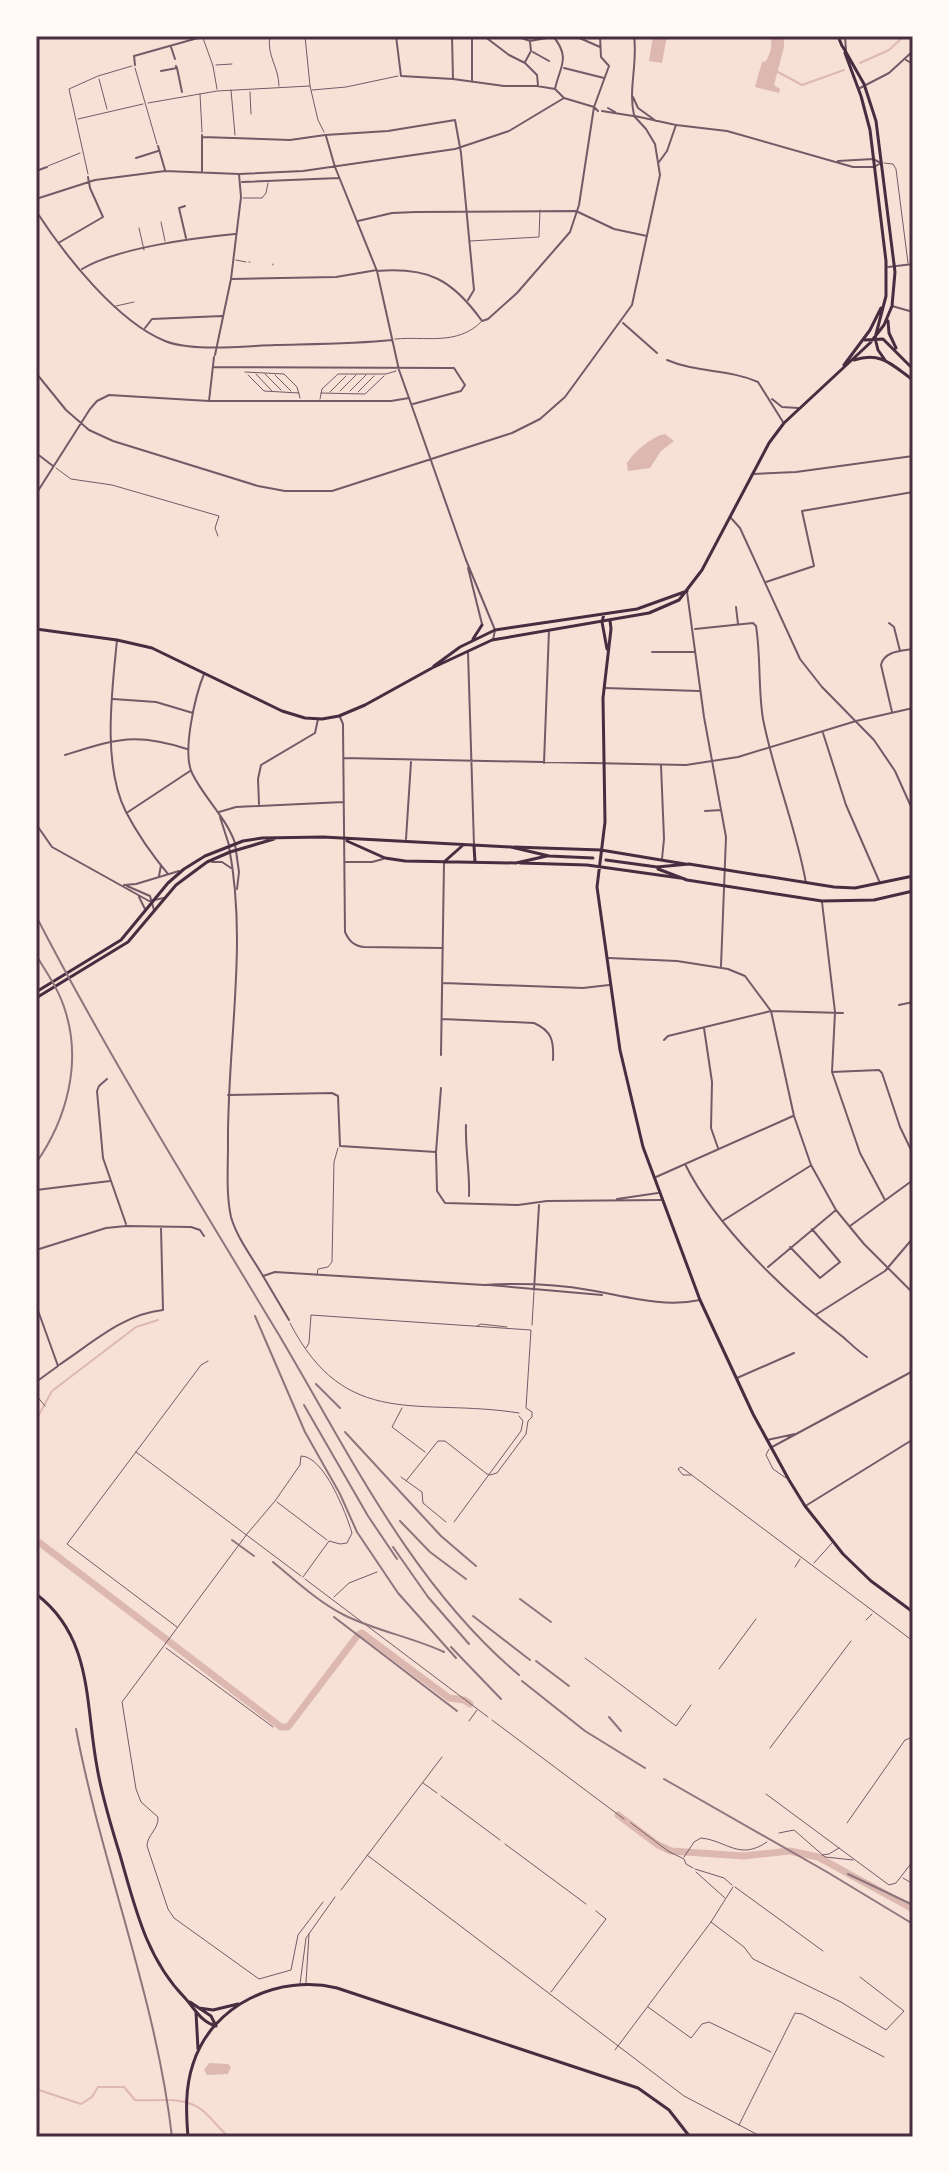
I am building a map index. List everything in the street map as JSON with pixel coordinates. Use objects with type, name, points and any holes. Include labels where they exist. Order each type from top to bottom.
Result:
[{"type":"main road","points":[[838,36],[859,88],[868,121],[874,167],[886,267],[885,301],[875,338],[885,360],[913,380]]},
{"type":"main road","points":[[36,629],[152,648],[282,711],[318,719],[339,716],[365,705],[432,668],[492,640],[602,622],[661,609],[679,600],[702,570],[752,474],[784,423],[875,338],[892,306],[895,267],[875,116],[865,86],[843,47]]},
{"type":"main road","points":[[840,370],[862,342],[885,301]]},
{"type":"main road","points":[[888,317],[889,333],[898,352]]},
{"type":"main road","points":[[862,342],[875,338],[886,341],[911,367]]},
{"type":"main road","points":[[850,361],[869,356],[885,360]]},
{"type":"main road","points":[[432,668],[444,657],[495,630],[646,606],[687,591]]},
{"type":"main road","points":[[604,614],[610,620],[611,629],[604,688],[605,819],[597,893],[629,1094],[653,1179],[700,1300],[736,1379],[789,1480],[833,1542],[871,1581],[913,1612]]},
{"type":"main road","points":[[604,614],[602,622],[607,655]]},
{"type":"main road","points":[[482,625],[485,634],[492,640]]},
{"type":"main road","points":[[471,641],[482,625]]},
{"type":"main road","points":[[36,992],[106,954],[184,869],[229,845],[254,839],[307,836],[462,846],[601,850],[806,884],[855,888],[913,876]]},
{"type":"main road","points":[[36,998],[132,938],[166,896],[207,862],[277,838]]},
{"type":"main road","points":[[344,839],[385,858],[405,861],[598,867],[822,901],[874,900],[913,891]]},
{"type":"main road","points":[[444,862],[462,846]]},
{"type":"main road","points":[[474,846],[475,862]]},
{"type":"main road","points":[[511,847],[549,856],[593,858]]},
{"type":"main road","points":[[516,863],[549,856]]},
{"type":"main road","points":[[606,860],[647,866],[687,880]]},
{"type":"main road","points":[[647,866],[689,864]]},
{"type":"main road","points":[[36,1594],[64,1622],[79,1651],[97,1769],[143,1933],[162,1970],[206,2022],[216,2026]]},
{"type":"main road","points":[[197,2010],[213,2010],[242,2003],[269,1989],[306,1983],[337,1988],[638,2088],[677,2118],[690,2137]]},
{"type":"main road","points":[[197,2052],[216,2026],[242,2003]]},
{"type":"main road","points":[[197,2010],[211,2016],[216,2026]]},
{"type":"main road","points":[[188,2137],[187,2088],[197,2052],[197,2010]]},
{"type":"street","points":[[270,36],[269,49],[278,66],[279,88]]},
{"type":"street","points":[[305,36],[310,88],[318,120],[377,271],[399,369],[467,563],[495,630],[492,640]]},
{"type":"street","points":[[396,36],[401,76]]},
{"type":"street","points":[[452,36],[453,79]]},
{"type":"street","points":[[472,36],[472,82]]},
{"type":"street","points":[[484,36],[525,63],[537,75],[537,86]]},
{"type":"street","points":[[516,36],[530,41],[553,36],[561,47],[564,61],[555,89]]},
{"type":"street","points":[[575,36],[601,48]]},
{"type":"street","points":[[36,211],[81,270],[116,306],[144,329],[167,342],[217,347],[454,338],[488,319],[517,293],[564,240],[576,211],[594,107],[609,64],[602,59],[600,36]]},
{"type":"street","points":[[36,373],[81,424],[113,441],[258,486],[285,491],[332,491],[512,433],[551,411],[574,386],[622,322],[634,300],[659,182],[659,163],[651,136],[634,116],[634,36]]},
{"type":"street","points":[[845,36],[846,52]]},
{"type":"street","points":[[165,171],[134,56],[203,37],[213,66],[217,91]]},
{"type":"street","points":[[525,63],[531,51],[530,41]]},
{"type":"street","points":[[171,46],[175,59]]},
{"type":"street","points":[[531,51],[549,61]]},
{"type":"street","points":[[859,88],[882,78],[913,51]]},
{"type":"street","points":[[905,59],[913,64]]},
{"type":"street","points":[[213,66],[232,64]]},
{"type":"street","points":[[59,243],[103,217],[89,182],[69,89],[135,65]]},
{"type":"street","points":[[161,71],[177,67],[183,97]]},
{"type":"street","points":[[562,68],[606,78]]},
{"type":"street","points":[[98,76],[107,112]]},
{"type":"street","points":[[76,120],[146,103],[217,91],[346,87],[401,76],[555,89],[564,98],[600,109],[660,123],[727,131],[853,167],[874,167],[881,163]]},
{"type":"street","points":[[250,89],[251,114]]},
{"type":"street","points":[[231,90],[235,136]]},
{"type":"street","points":[[200,94],[202,173]]},
{"type":"street","points":[[632,94],[638,108],[660,123]]},
{"type":"street","points":[[36,199],[89,182],[165,171],[269,173],[335,167],[459,147],[509,131],[564,98]]},
{"type":"street","points":[[608,108],[616,112]]},
{"type":"street","points":[[202,136],[273,141],[388,131],[455,120],[468,211],[474,290],[468,301]]},
{"type":"street","points":[[659,163],[667,151],[676,125]]},
{"type":"street","points":[[136,158],[159,151]]},
{"type":"street","points":[[36,171],[69,160],[82,152]]},
{"type":"street","points":[[836,161],[873,159],[891,163],[896,169],[911,264],[886,267]]},
{"type":"street","points":[[241,197],[262,198],[266,193],[269,173]]},
{"type":"street","points":[[209,401],[215,355],[233,279],[241,197],[239,174]]},
{"type":"street","points":[[240,183],[340,178]]},
{"type":"street","points":[[185,206],[179,208],[186,239]]},
{"type":"street","points":[[470,241],[539,237],[540,210]]},
{"type":"street","points":[[358,221],[392,213],[576,211],[614,229],[648,236]]},
{"type":"street","points":[[161,222],[166,244]]},
{"type":"street","points":[[139,228],[144,250]]},
{"type":"street","points":[[81,270],[98,262],[186,239],[236,233]]},
{"type":"street","points":[[233,260],[249,262]]},
{"type":"street","points":[[233,279],[336,277],[377,271],[420,271],[439,279],[468,301],[482,321]]},
{"type":"street","points":[[116,306],[134,302]]},
{"type":"street","points":[[892,306],[913,312]]},
{"type":"street","points":[[144,329],[154,319],[223,316]]},
{"type":"street","points":[[622,322],[658,352]]},
{"type":"street","points":[[668,359],[695,370],[749,378],[758,382],[782,407],[799,408]]},
{"type":"street","points":[[901,372],[903,366],[911,367]]},
{"type":"street","points":[[213,367],[454,368],[465,385],[463,390],[412,405]]},
{"type":"street","points":[[240,367],[264,391],[300,393]]},
{"type":"street","points":[[320,402],[321,393],[338,374],[386,374],[399,369]]},
{"type":"street","points":[[245,372],[284,374],[300,393],[300,401]]},
{"type":"street","points":[[255,373],[273,392]]},
{"type":"street","points":[[264,373],[283,392]]},
{"type":"street","points":[[274,373],[292,392]]},
{"type":"street","points":[[329,392],[348,374]]},
{"type":"street","points":[[339,393],[357,374]]},
{"type":"street","points":[[348,393],[367,374]]},
{"type":"street","points":[[357,394],[376,374]]},
{"type":"street","points":[[321,393],[368,392],[386,374]]},
{"type":"street","points":[[36,494],[94,405],[109,395],[209,401],[391,401],[409,398]]},
{"type":"street","points":[[771,398],[784,423]]},
{"type":"street","points":[[36,453],[73,479],[112,485],[219,516],[215,528],[218,536]]},
{"type":"street","points":[[752,474],[796,472],[913,456]]},
{"type":"street","points":[[764,582],[814,566],[802,511],[913,492]]},
{"type":"street","points":[[730,517],[740,528],[800,659],[822,687],[874,740],[895,771],[913,811]]},
{"type":"street","points":[[467,563],[482,625]]},
{"type":"street","points":[[687,591],[691,602],[700,691],[726,837],[721,968]]},
{"type":"street","points":[[736,607],[738,625]]},
{"type":"street","points":[[889,623],[894,627],[900,652]]},
{"type":"street","points":[[693,629],[755,624],[760,649],[763,716],[800,848],[806,884]]},
{"type":"street","points":[[544,764],[549,630]]},
{"type":"street","points":[[117,640],[112,740],[118,786],[126,813],[169,874]]},
{"type":"street","points":[[892,713],[881,665],[887,655],[913,649]]},
{"type":"street","points":[[468,651],[474,846]]},
{"type":"street","points":[[652,652],[695,652]]},
{"type":"street","points":[[204,673],[189,741],[191,770],[235,843],[239,872],[236,894]]},
{"type":"street","points":[[604,688],[700,691]]},
{"type":"street","points":[[112,699],[156,702],[194,713]]},
{"type":"street","points":[[344,758],[604,765],[713,762],[913,708]]},
{"type":"street","points":[[339,716],[343,724],[344,758],[345,932],[355,945],[443,948]]},
{"type":"street","points":[[259,806],[261,765],[315,733],[318,719]]},
{"type":"street","points":[[822,731],[846,805],[881,884]]},
{"type":"street","points":[[65,755],[112,740],[151,738],[189,750]]},
{"type":"street","points":[[406,842],[411,761]]},
{"type":"street","points":[[661,765],[662,860]]},
{"type":"street","points":[[126,813],[191,770]]},
{"type":"street","points":[[217,813],[236,807],[344,802]]},
{"type":"street","points":[[705,811],[722,810]]},
{"type":"street","points":[[217,813],[229,845],[236,894],[237,981],[228,1095],[231,1214],[240,1237],[306,1348],[329,1376],[349,1391],[373,1401],[403,1406],[519,1413],[526,1408]]},
{"type":"street","points":[[36,824],[52,847],[135,893],[154,901],[166,896]]},
{"type":"street","points":[[345,862],[372,862],[385,858]]},
{"type":"street","points":[[207,862],[222,862],[234,873]]},
{"type":"street","points":[[441,1055],[444,862]]},
{"type":"street","points":[[159,876],[160,864]]},
{"type":"street","points":[[122,885],[136,884],[184,869]]},
{"type":"street","points":[[122,885],[149,895],[154,901],[154,911]]},
{"type":"street","points":[[135,893],[143,902],[145,913]]},
{"type":"street","points":[[822,901],[835,1012],[832,1072],[860,1153],[885,1200]]},
{"type":"street","points":[[606,958],[677,961],[721,968],[745,976],[771,1011],[794,1116],[811,1165],[849,1227],[913,1293]]},
{"type":"street","points":[[442,983],[583,988],[610,984]]},
{"type":"street","points":[[899,1005],[913,1002]]},
{"type":"street","points":[[664,1040],[668,1036],[771,1011],[843,1013]]},
{"type":"street","points":[[441,1019],[534,1023],[550,1034],[554,1045],[553,1060]]},
{"type":"street","points":[[704,1027],[711,1068],[711,1128],[718,1148]]},
{"type":"street","points":[[832,1072],[879,1070],[882,1073],[900,1127],[913,1154]]},
{"type":"street","points":[[107,1079],[99,1086],[97,1100],[103,1158],[126,1226]]},
{"type":"street","points":[[441,1088],[436,1152],[438,1196],[445,1203],[661,1200]]},
{"type":"street","points":[[228,1095],[337,1094],[340,1146],[334,1162],[332,1262],[328,1267],[318,1269],[317,1275]]},
{"type":"street","points":[[653,1179],[794,1116]]},
{"type":"street","points":[[466,1125],[469,1196]]},
{"type":"street","points":[[340,1146],[436,1152]]},
{"type":"street","points":[[468,1161],[477,1160]]},
{"type":"street","points":[[685,1164],[723,1220],[767,1268],[816,1315],[867,1357]]},
{"type":"street","points":[[723,1220],[811,1165]]},
{"type":"street","points":[[849,1227],[913,1180]]},
{"type":"street","points":[[36,1190],[111,1181]]},
{"type":"street","points":[[616,1200],[658,1193]]},
{"type":"street","points":[[532,1321],[539,1203]]},
{"type":"street","points":[[767,1268],[836,1210]]},
{"type":"street","points":[[36,1250],[106,1228],[126,1226],[191,1227],[200,1230],[204,1236]]},
{"type":"street","points":[[36,1382],[119,1324],[136,1316],[163,1310],[161,1227]]},
{"type":"street","points":[[790,1247],[820,1278],[840,1262],[812,1229]]},
{"type":"street","points":[[816,1315],[889,1268],[913,1238]]},
{"type":"street","points":[[263,1276],[275,1272],[484,1285],[675,1302],[700,1300]]},
{"type":"street","points":[[484,1285],[586,1289],[608,1295]]},
{"type":"street","points":[[36,1305],[58,1366]]},
{"type":"street","points":[[306,1348],[311,1315],[531,1330],[526,1408],[532,1415],[526,1434],[495,1474],[488,1474],[445,1441],[435,1442],[406,1481]]},
{"type":"street","points":[[736,1379],[794,1353]]},
{"type":"street","points":[[177,1627],[67,1544],[201,1365],[208,1361]]},
{"type":"street","points":[[789,1480],[770,1464],[766,1455],[771,1447],[913,1371]]},
{"type":"street","points":[[36,1395],[45,1406]]},
{"type":"street","points":[[403,1406],[392,1427],[427,1453]]},
{"type":"street","points":[[454,1522],[521,1431],[523,1421],[519,1413]]},
{"type":"street","points":[[767,1440],[796,1433]]},
{"type":"street","points":[[805,1506],[912,1440]]},
{"type":"street","points":[[136,1452],[488,1717]]},
{"type":"street","points":[[275,1501],[329,1541],[347,1543],[352,1536],[324,1471],[311,1457],[301,1456],[300,1465],[275,1501],[122,1702],[136,1789],[141,1802],[158,1817],[157,1827],[147,1844],[170,1914],[250,1975],[261,1979],[291,1970],[298,1935],[323,1902]]},
{"type":"street","points":[[691,1475],[913,1641]]},
{"type":"street","points":[[401,1477],[422,1492],[423,1503],[446,1522]]},
{"type":"street","points":[[303,1577],[329,1541]]},
{"type":"street","points":[[812,1565],[833,1542]]},
{"type":"street","points":[[795,1567],[801,1557]]},
{"type":"street","points":[[332,1599],[349,1583],[377,1572]]},
{"type":"street","points":[[866,1620],[874,1612]]},
{"type":"street","points":[[719,1669],[756,1619]]},
{"type":"street","points":[[770,1748],[851,1641]]},
{"type":"street","points":[[164,1647],[273,1727]]},
{"type":"street","points":[[585,1658],[676,1726],[691,1705]]},
{"type":"street","points":[[469,1721],[478,1708]]},
{"type":"street","points":[[492,1720],[624,1819]]},
{"type":"street","points":[[847,1823],[905,1740],[913,1737]]},
{"type":"street","points":[[341,1890],[442,1757]]},
{"type":"street","points":[[422,1782],[437,1793]]},
{"type":"street","points":[[766,1794],[891,1886],[913,1861]]},
{"type":"street","points":[[441,1796],[500,1840]]},
{"type":"street","points":[[631,1823],[684,1859],[686,1865],[724,1878],[823,1951]]},
{"type":"street","points":[[779,1833],[789,1829],[799,1832],[825,1857],[856,1861]]},
{"type":"street","points":[[684,1859],[694,1842],[701,1838],[743,1851],[767,1842]]},
{"type":"street","points":[[833,1843],[836,1838]]},
{"type":"street","points":[[505,1844],[586,1904]]},
{"type":"street","points":[[820,1854],[826,1855],[840,1849]]},
{"type":"street","points":[[365,1855],[684,2096],[762,2137]]},
{"type":"street","points":[[695,1869],[699,1877],[727,1900]]},
{"type":"street","points":[[901,1876],[913,1884]]},
{"type":"street","points":[[615,2050],[727,1900],[733,1887]]},
{"type":"street","points":[[300,1984],[304,1943],[335,1897]]},
{"type":"street","points":[[549,1994],[606,1919],[596,1911]]},
{"type":"street","points":[[711,1922],[744,1947],[753,1959],[841,2002],[886,2030],[904,2011],[860,1977]]},
{"type":"street","points":[[306,1983],[310,1932]]},
{"type":"street","points":[[647,2006],[691,2038],[702,2024],[709,2022],[773,2053]]},
{"type":"street","points":[[739,2125],[773,2053],[793,2015],[797,2013],[884,2057]]},
{"type":"street","points":[[909,2137],[913,2130]]},
{"type":"shaded area","points":[[653,36],[667,36],[662,63],[649,61]]},
{"type":"shaded area","points":[[769,36],[784,36],[774,85],[780,89],[779,93],[755,87],[762,62],[766,61],[770,52]]},
{"type":"shaded area","points":[[665,434],[674,441],[661,451],[650,468],[628,471],[627,463],[634,454],[649,441]]},
{"type":"shaded area","points":[[209,2063],[228,2064],[231,2067],[228,2074],[207,2075],[204,2070]]},
{"type":"waterway","points":[[860,63],[889,50],[904,36]]},
{"type":"waterway","points":[[776,71],[802,85],[844,70]]},
{"type":"waterway","points":[[36,1420],[52,1391],[136,1327],[158,1320]]},
{"type":"waterway","points":[[36,1540],[281,1727],[288,1727],[362,1633],[449,1698],[470,1704]]},
{"type":"waterway","points":[[48,1550],[166,1641]]},
{"type":"waterway","points":[[618,1815],[671,1851],[743,1856],[790,1851],[818,1857],[913,1909]]},
{"type":"waterway","points":[[692,1853],[743,1856],[772,1853]]},
{"type":"waterway","points":[[36,2089],[81,2104],[92,2097],[98,2087],[124,2087],[135,2100],[187,2102],[202,2110],[229,2137]]},
{"type":"railway","points":[[36,916],[124,1075],[385,1516],[446,1600],[519,1675]]},
{"type":"railway","points":[[36,955],[62,1003],[72,1050],[63,1109],[36,1163]]},
{"type":"railway","points":[[255,1316],[305,1432],[340,1494],[357,1532],[398,1593],[456,1658]]},
{"type":"railway","points":[[316,1384],[340,1408]]},
{"type":"railway","points":[[304,1405],[368,1516],[397,1559]]},
{"type":"railway","points":[[345,1432],[441,1536],[476,1566]]},
{"type":"railway","points":[[400,1521],[430,1552],[466,1579]]},
{"type":"railway","points":[[232,1540],[254,1556]]},
{"type":"railway","points":[[393,1547],[428,1597],[469,1644]]},
{"type":"railway","points":[[273,1562],[334,1610],[444,1652]]},
{"type":"railway","points":[[520,1599],[551,1622]]},
{"type":"railway","points":[[473,1616],[530,1660]]},
{"type":"railway","points":[[334,1617],[457,1711]]},
{"type":"railway","points":[[451,1647],[501,1699]]},
{"type":"railway","points":[[536,1661],[569,1686]]},
{"type":"railway","points":[[522,1681],[585,1731],[645,1768]]},
{"type":"railway","points":[[609,1717],[621,1731]]},
{"type":"railway","points":[[76,1729],[154,2033],[172,2137]]},
{"type":"railway","points":[[664,1779],[913,1924]]},
{"type":"railway","points":[[848,1874],[913,1905]]}]
